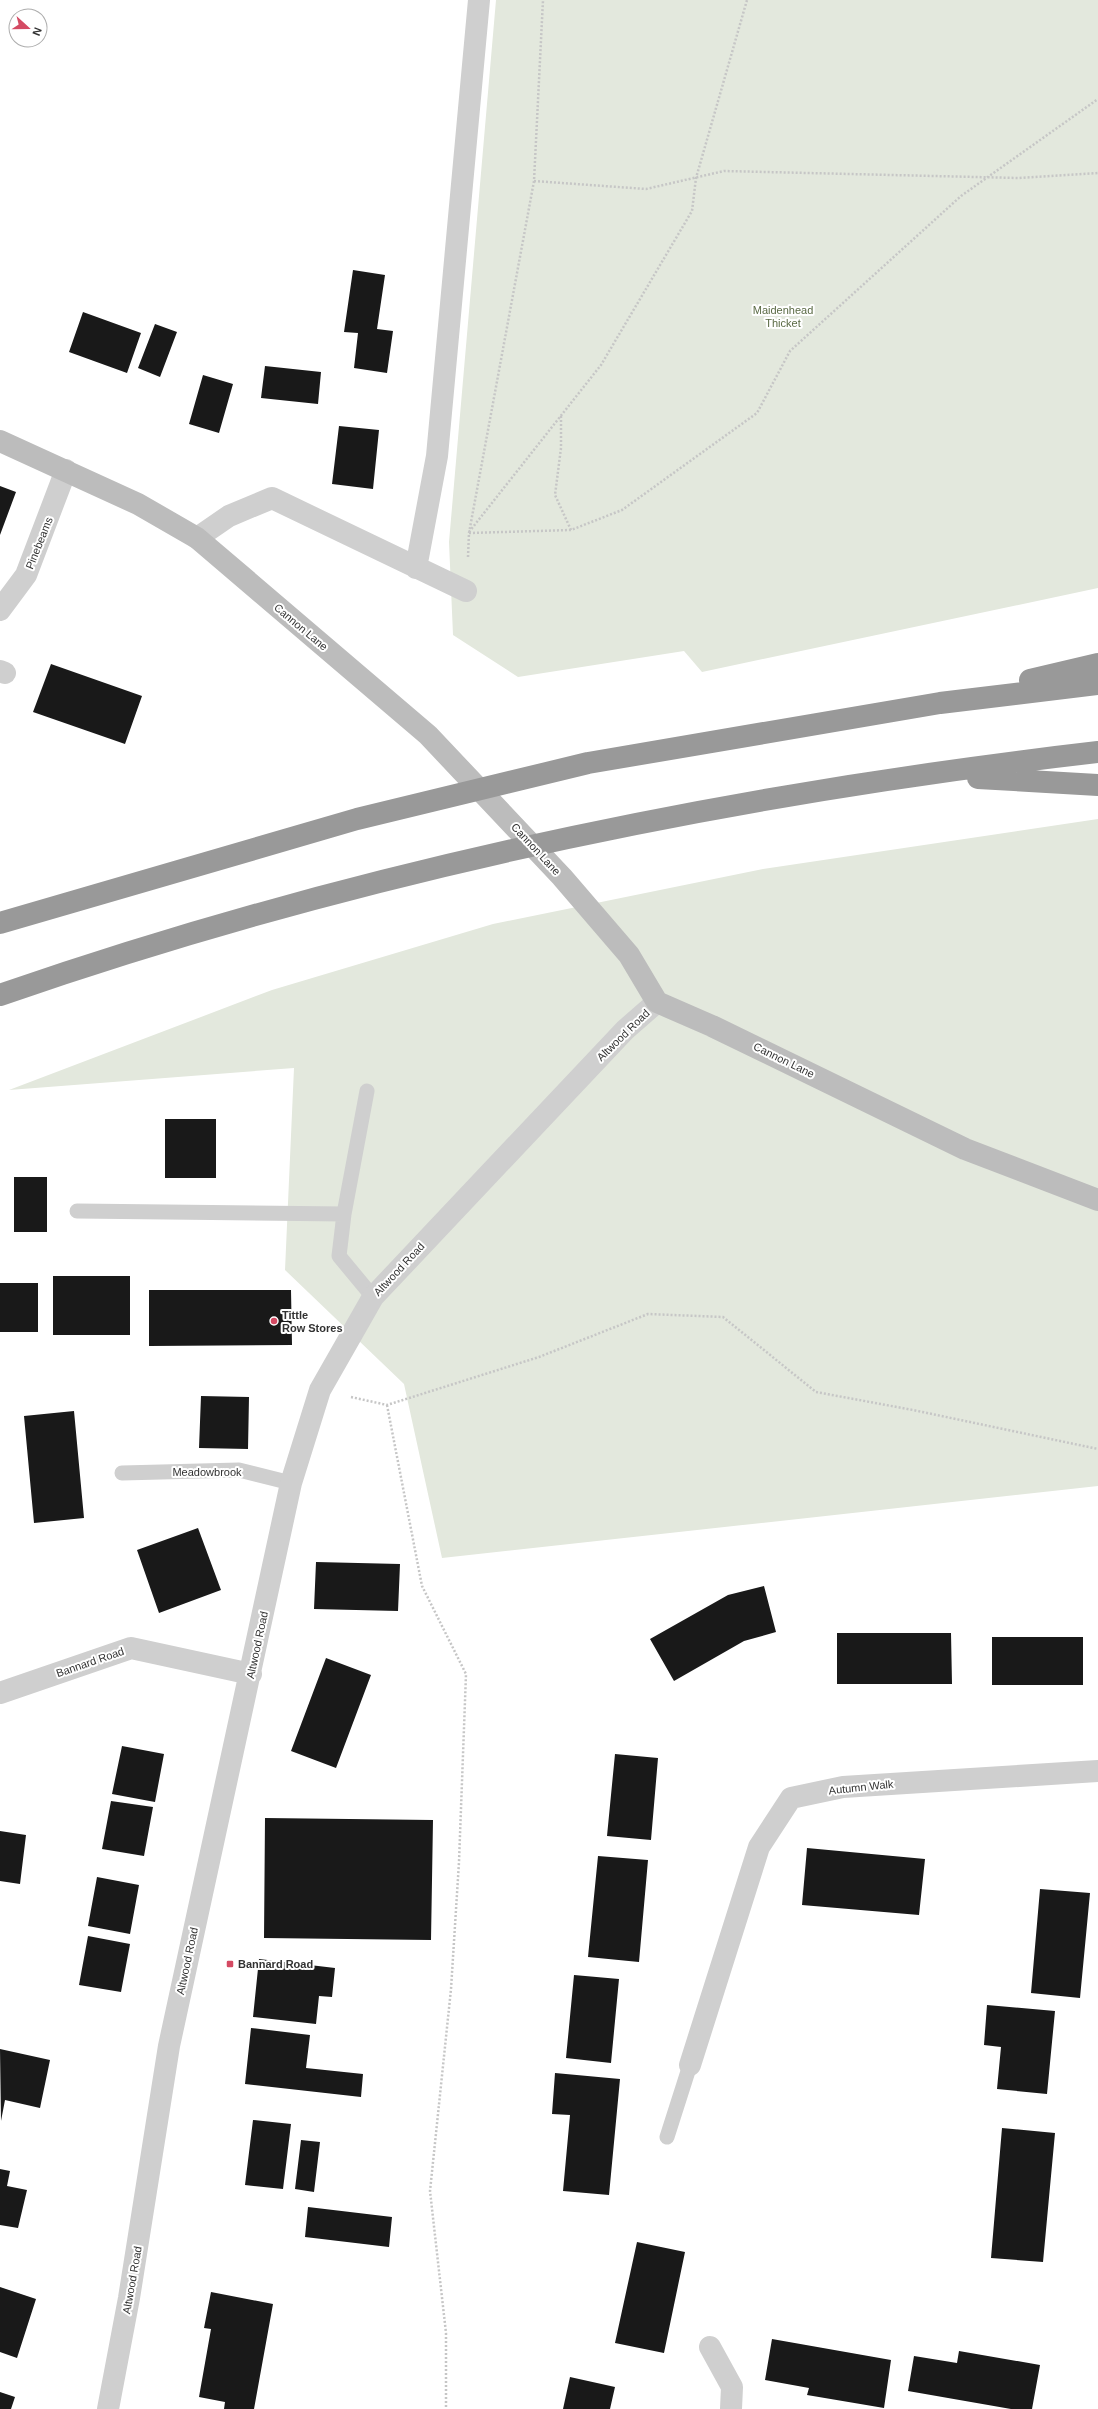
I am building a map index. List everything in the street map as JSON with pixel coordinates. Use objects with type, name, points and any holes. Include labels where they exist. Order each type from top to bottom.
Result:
[{"type":"highway","points":[[940,703],[1098,664]]},
{"type":"highway","points":[[0,923],[357,819],[588,763],[940,703],[1098,684]]},
{"type":"highway","points":[[0,995],[197,931],[523,846],[647,820],[928,774],[1098,752]]},
{"type":"highway","points":[[928,774],[1098,785]]},
{"type":"street","points":[[416,568],[436,456],[479,0]]},
{"type":"street","name":"Cannon Lane","points":[[0,441],[138,504],[197,538],[428,735],[562,877],[629,955],[657,1002],[712,1026],[965,1149],[1098,1200]]},
{"type":"street","name":"Pinebeams","points":[[0,610],[26,575],[66,470]]},
{"type":"street","points":[[197,538],[229,516],[272,498],[466,591]]},
{"type":"street","name":"Altwood Road","points":[[108,2409],[129,2298],[169,2046],[251,1674],[291,1483],[320,1390],[373,1297],[625,1030],[657,1002]]},
{"type":"street","name":"Bannard Road","points":[[0,1693],[131,1648],[251,1674]]},
{"type":"street","name":"Autumn Walk","points":[[690,2065],[759,1847],[791,1798],[843,1787],[1098,1771]]},
{"type":"street","points":[[710,2347],[732,2387],[731,2409]]},
{"type":"lane","points":[[367,1091],[344,1214],[339,1256],[373,1297]]},
{"type":"lane","points":[[76,1211],[344,1214]]},
{"type":"lane","name":"Meadowbrook","points":[[122,1473],[239,1470],[291,1483]]},
{"type":"lane","points":[[666,2137],[690,2065]]},
{"type":"path","points":[[469,533],[534,181],[543,0]]},
{"type":"path","points":[[469,533],[601,365],[692,212],[696,178],[747,0]]},
{"type":"path","points":[[469,533],[571,530],[622,510],[757,413],[790,351],[961,196],[1098,99]]},
{"type":"path","points":[[534,181],[646,189],[724,171],[987,178],[1018,178],[1098,173]]},
{"type":"path","points":[[561,416],[561,448],[556,495],[571,530]]},
{"type":"path","points":[[446,2409],[446,2332],[430,2191],[451,1989],[459,1862],[466,1674],[422,1586],[387,1405],[539,1357],[648,1314],[723,1317],[816,1392],[913,1410],[1098,1450]]},
{"type":"green space","name":"Maidenhead Thicket","points":[[496,0],[1098,0],[1098,588],[702,672],[684,651],[518,677],[453,635],[449,542]]},
{"type":"green space","points":[[1098,819],[1098,1486],[442,1558],[404,1384],[285,1270],[294,1068],[9,1090],[272,990],[493,924],[763,869]]},
{"type":"building","points":[[353,270],[385,275],[377,329],[393,331],[387,373],[354,368],[358,333],[344,332]]},
{"type":"building","points":[[83,312],[141,333],[127,373],[69,352]]},
{"type":"building","points":[[155,324],[177,332],[160,377],[138,368]]},
{"type":"building","points":[[265,366],[321,372],[318,404],[261,398]]},
{"type":"building","points":[[203,375],[233,384],[219,433],[189,424]]},
{"type":"building","points":[[339,426],[379,430],[373,489],[332,484]]},
{"type":"building","points":[[0,486],[16,492],[0,535]]},
{"type":"building","points":[[51,664],[142,696],[125,744],[33,712]]},
{"type":"building","points":[[165,1119],[216,1119],[216,1178],[165,1178]]},
{"type":"building","points":[[14,1177],[47,1177],[47,1232],[14,1232]]},
{"type":"building","points":[[53,1276],[130,1276],[130,1335],[53,1335]]},
{"type":"building","points":[[0,1283],[38,1283],[38,1332],[0,1332]]},
{"type":"building","points":[[149,1290],[291,1290],[292,1345],[149,1346]]},
{"type":"building","points":[[201,1396],[249,1397],[248,1449],[199,1448]]},
{"type":"building","points":[[74,1411],[84,1518],[34,1523],[24,1416]]},
{"type":"building","points":[[198,1528],[221,1590],[159,1613],[137,1550]]},
{"type":"building","points":[[316,1562],[400,1564],[398,1611],[314,1609]]},
{"type":"building","points":[[764,1586],[776,1632],[744,1641],[674,1681],[650,1639],[728,1595]]},
{"type":"building","points":[[837,1633],[951,1633],[952,1684],[837,1684]]},
{"type":"building","points":[[992,1637],[1083,1637],[1083,1685],[992,1685]]},
{"type":"building","points":[[326,1658],[371,1675],[336,1768],[291,1751]]},
{"type":"building","points":[[122,1746],[164,1754],[155,1802],[112,1794]]},
{"type":"building","points":[[615,1754],[658,1758],[651,1840],[607,1836]]},
{"type":"building","points":[[111,1801],[153,1807],[144,1856],[102,1849]]},
{"type":"building","points":[[265,1818],[433,1820],[431,1940],[264,1938]]},
{"type":"building","points":[[0,1831],[26,1835],[20,1884],[0,1881]]},
{"type":"building","points":[[807,1848],[925,1859],[919,1915],[802,1905]]},
{"type":"building","points":[[598,1856],[648,1860],[639,1962],[588,1957]]},
{"type":"building","points":[[97,1877],[139,1885],[130,1934],[88,1926]]},
{"type":"building","points":[[1040,1889],[1090,1893],[1080,1998],[1031,1993]]},
{"type":"building","points":[[88,1936],[130,1944],[121,1992],[79,1985]]},
{"type":"building","points":[[259,1959],[335,1968],[332,1997],[319,1996],[316,2024],[253,2017]]},
{"type":"building","points":[[574,1975],[619,1979],[611,2063],[566,2058]]},
{"type":"building","points":[[987,2005],[1055,2011],[1047,2094],[997,2089],[1001,2047],[984,2045]]},
{"type":"building","points":[[251,2028],[310,2035],[306,2068],[363,2074],[361,2097],[245,2084]]},
{"type":"building","points":[[0,2049],[50,2060],[40,2108],[5,2100],[1,2121]]},
{"type":"building","points":[[555,2073],[620,2079],[609,2195],[563,2191],[570,2115],[552,2114]]},
{"type":"building","points":[[253,2120],[291,2124],[283,2189],[245,2185]]},
{"type":"building","points":[[1002,2128],[1055,2133],[1043,2262],[991,2258]]},
{"type":"building","points":[[301,2140],[320,2142],[314,2192],[295,2189]]},
{"type":"building","points":[[0,2169],[10,2171],[7,2186],[27,2190],[18,2228],[0,2225]]},
{"type":"building","points":[[308,2207],[392,2217],[389,2247],[305,2237]]},
{"type":"building","points":[[637,2242],[685,2252],[664,2353],[615,2343]]},
{"type":"building","points":[[0,2287],[36,2299],[17,2358],[0,2352]]},
{"type":"building","points":[[211,2292],[273,2304],[254,2409],[224,2409],[225,2402],[199,2397],[211,2329],[204,2328]]},
{"type":"building","points":[[772,2339],[891,2360],[884,2408],[807,2395],[809,2388],[765,2380]]},
{"type":"building","points":[[959,2351],[1040,2365],[1032,2409],[1011,2409],[908,2391],[914,2356],[957,2363]]},
{"type":"building","points":[[570,2377],[615,2387],[610,2409],[563,2409]]},
{"type":"building","points":[[0,2392],[15,2397],[11,2409],[0,2409]]},
{"type":"place","name":"Tittle Row Stores","points":[[274,1321]]},
{"type":"place","name":"Bannard Road","points":[[230,1964]]}]
